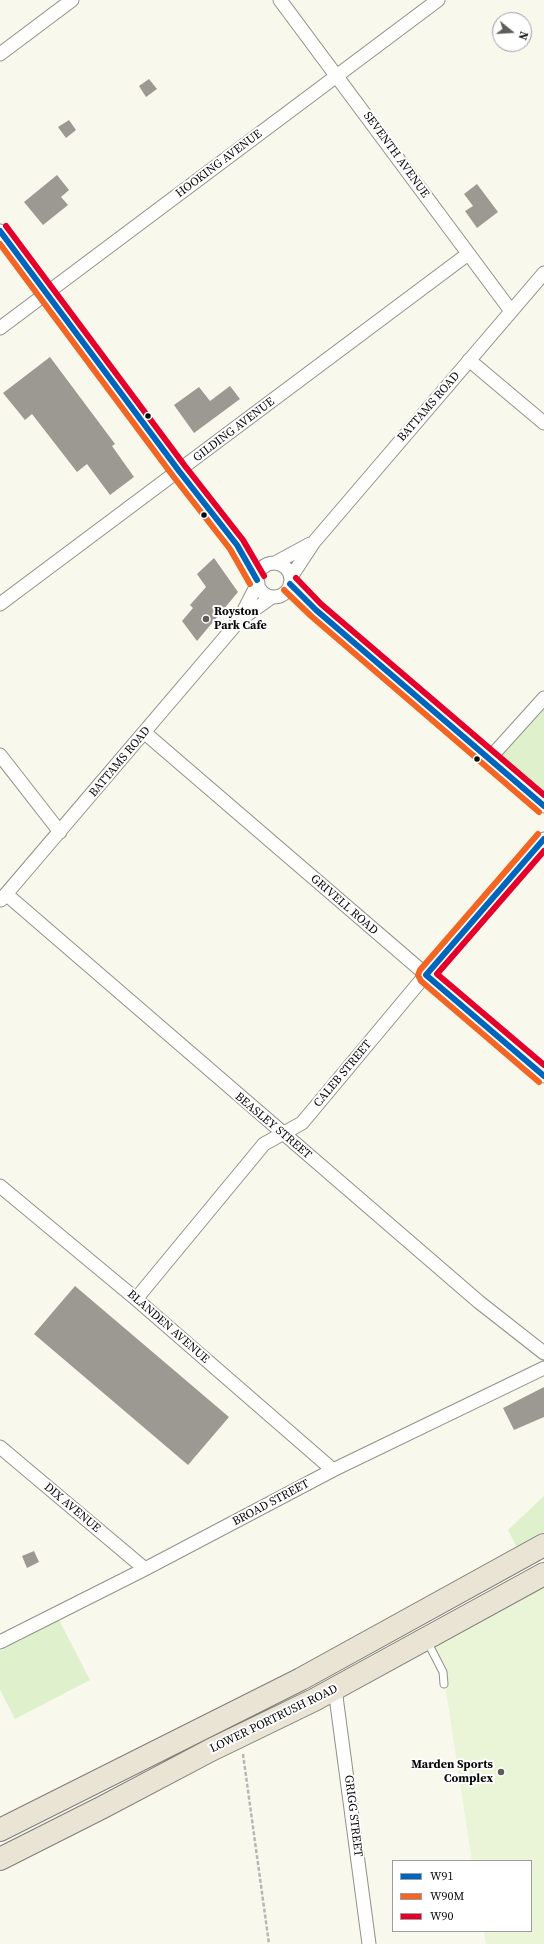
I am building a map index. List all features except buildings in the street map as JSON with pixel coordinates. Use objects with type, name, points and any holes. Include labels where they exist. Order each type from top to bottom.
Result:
[{"type":"highway","name":"LOWER PORTRUSH ROAD","points":[[0,1830],[295,1682],[354,1651],[544,1545]]},
{"type":"highway","name":"LOWER PORTRUSH ROAD","points":[[0,1859],[211,1750],[335,1689],[544,1574]]},
{"type":"highway","points":[[295,1682],[310,1683],[335,1689],[344,1668],[354,1651]]},
{"type":"street","points":[[0,54],[72,0]]},
{"type":"street","name":"SEVENTH AVENUE","points":[[280,0],[338,75],[511,311]]},
{"type":"street","name":"HOOKING AVENUE","points":[[0,328],[438,0]]},
{"type":"street","points":[[0,230],[180,471],[238,545],[262,593],[272,597],[289,585]]},
{"type":"street","name":"GILDING AVENUE","points":[[0,604],[180,471],[468,254]]},
{"type":"street","name":"BATTAMS ROAD","points":[[289,585],[314,542],[544,273]]},
{"type":"street","points":[[469,360],[544,423]]},
{"type":"street","name":"BATTAMS ROAD","points":[[272,564],[314,542]]},
{"type":"street","points":[[238,545],[257,559],[285,567],[289,585],[316,610],[544,806]]},
{"type":"street","points":[[257,581],[262,567],[272,564]]},
{"type":"street","name":"BATTAMS ROAD","points":[[238,622],[257,581]]},
{"type":"street","name":"BATTAMS ROAD","points":[[3,898],[238,622],[272,597]]},
{"type":"street","points":[[490,759],[544,698]]},
{"type":"street","name":"GRIVELL ROAD","points":[[145,733],[544,1076]]},
{"type":"street","points":[[0,755],[60,832]]},
{"type":"street","name":"CALEB STREET","points":[[136,1299],[264,1144],[302,1123],[426,975],[544,839]]},
{"type":"street","name":"BEASLEY STREET","points":[[3,898],[283,1133],[479,1302],[544,1353]]},
{"type":"street","name":"BLANDEN AVENUE","points":[[0,1186],[136,1299],[333,1470]]},
{"type":"street","name":"BROAD STREET","points":[[0,1642],[145,1569],[333,1470],[544,1368]]},
{"type":"street","name":"DIX AVENUE","points":[[0,1447],[145,1569]]},
{"type":"street","name":"GRIGG STREET","points":[[335,1689],[369,1944]]},
{"type":"lane","points":[[426,1639],[443,1672],[444,1684]]},
{"type":"path","points":[[243,1753],[269,1944]]},
{"type":"green space","points":[[544,698],[544,806],[490,759]]},
{"type":"green space","points":[[544,1496],[544,1532],[517,1548],[508,1530]]},
{"type":"green space","name":"Marden Sports Complex","points":[[544,1574],[544,1944],[486,1944],[484,1932],[532,1932],[532,1860],[472,1860],[443,1672],[426,1639]]},
{"type":"green space","points":[[59,1620],[90,1680],[15,1719],[0,1690],[0,1651]]},
{"type":"transit line","name":"W90","points":[[6,226],[185,466],[243,540],[264,576]]},
{"type":"transit line","name":"W91","points":[[0,231],[179,471],[237,545],[257,580]]},
{"type":"transit line","name":"W90M","points":[[0,244],[173,476],[230,549],[250,584]]},
{"type":"transit line","name":"W90","points":[[296,578],[321,604],[544,795]]},
{"type":"transit line","name":"W91","points":[[290,584],[316,610],[544,806]]},
{"type":"transit line","name":"W90M","points":[[284,590],[311,616],[539,812]]},
{"type":"transit line","name":"W90M","points":[[538,834],[420,970],[418,975],[421,981],[539,1082]]},
{"type":"transit line","name":"W91","points":[[544,839],[426,975],[544,1076]]},
{"type":"transit line","name":"W90","points":[[544,851],[437,974],[544,1065]]},
{"type":"place","name":"Royston Park Cafe","points":[[206,619]]},
{"type":"place","name":"Marden Sports Complex","points":[[501,1772]]}]
